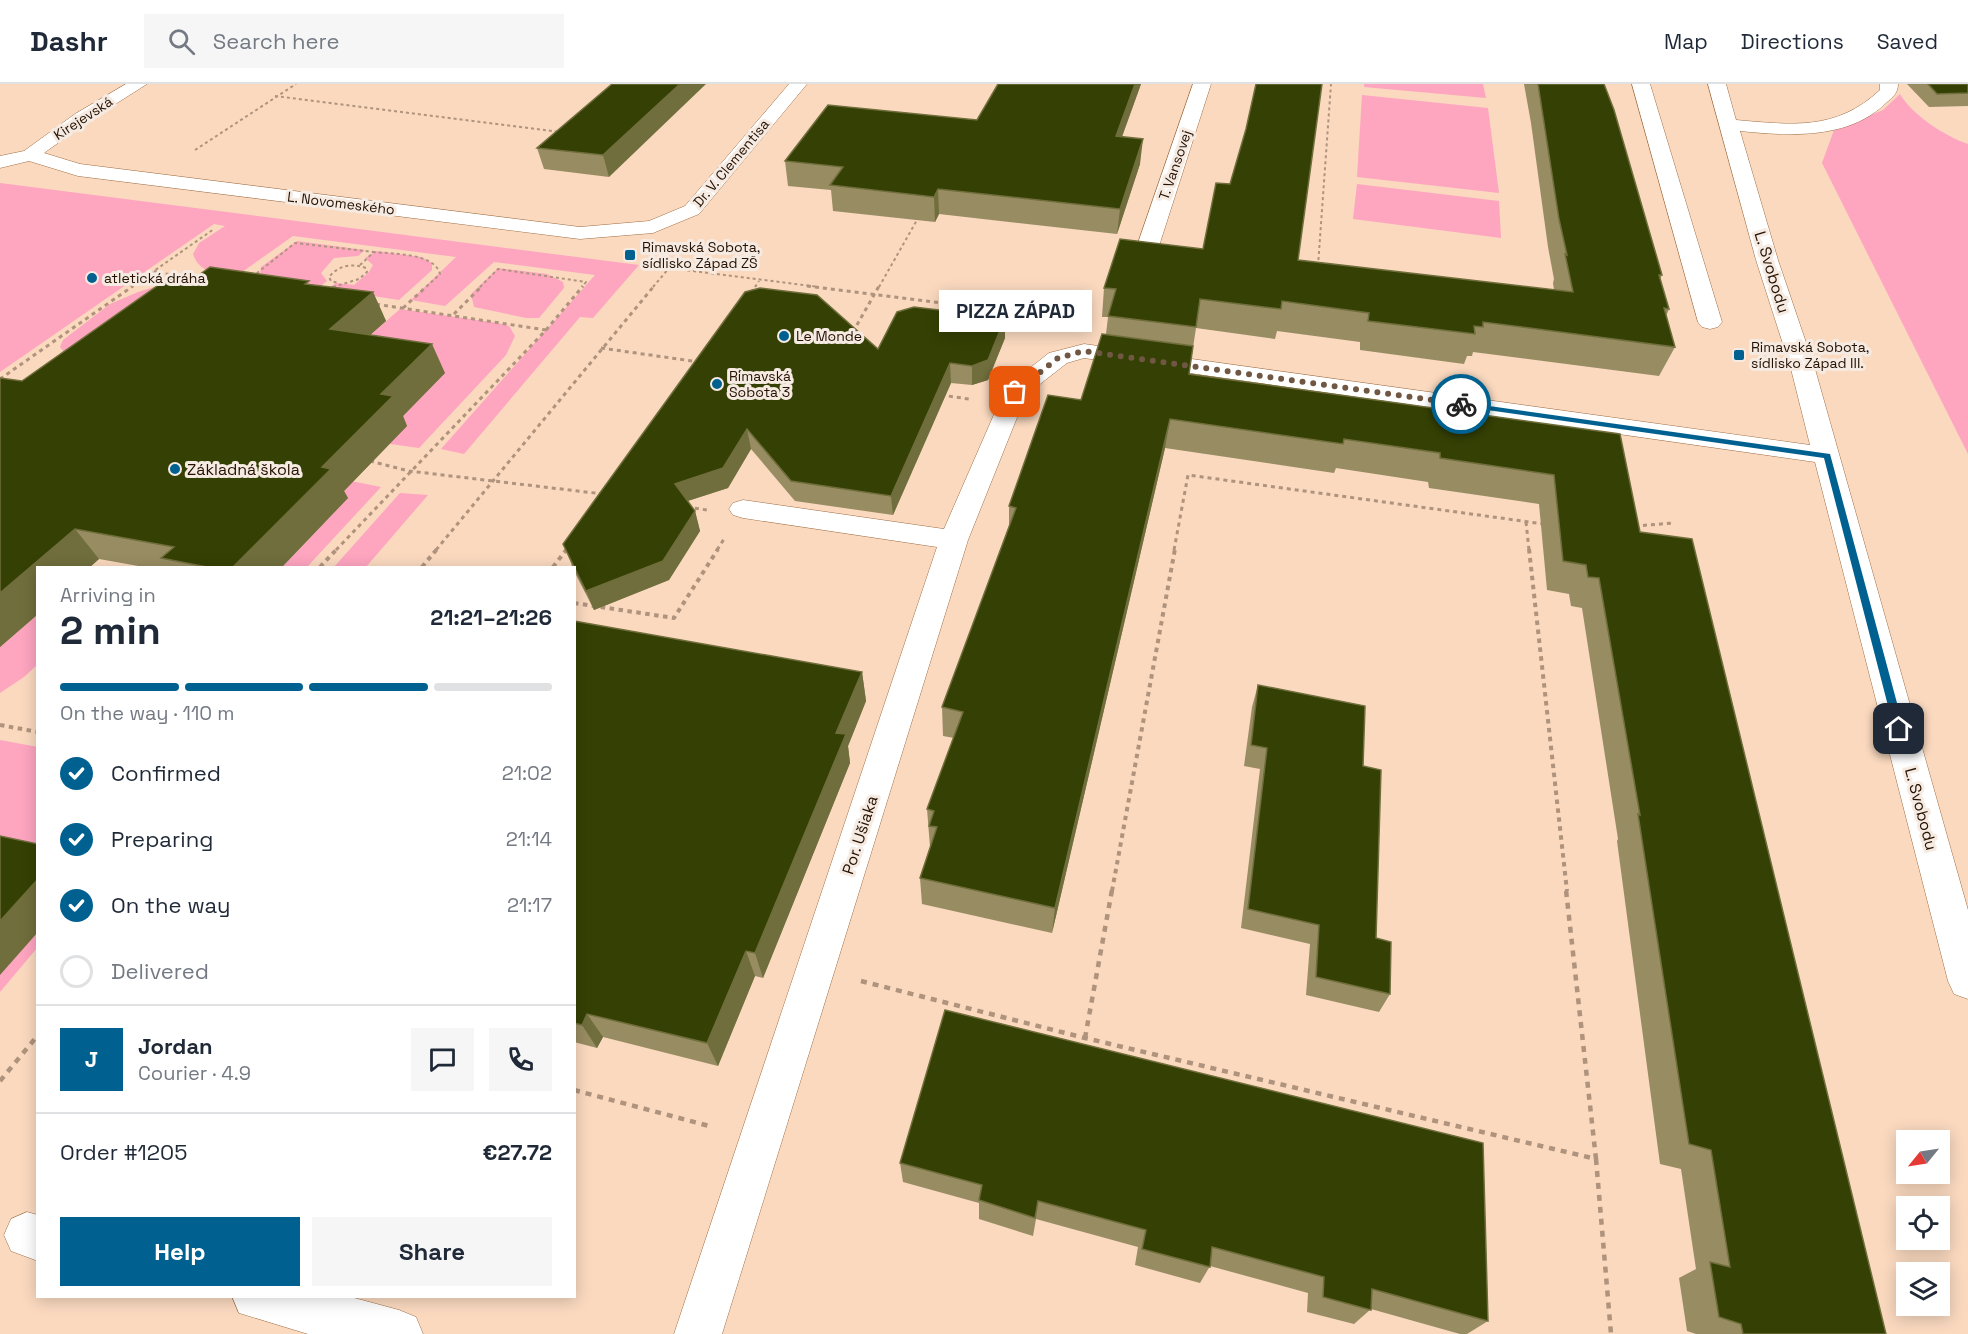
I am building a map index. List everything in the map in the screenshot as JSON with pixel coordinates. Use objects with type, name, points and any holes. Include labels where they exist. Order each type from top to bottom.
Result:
[{"type":"street","name":"Kirejevská","points":[[30,155],[81,118],[138,84]]},
{"type":"street","name":"Dr. V. Clementisa","points":[[653,227],[692,210],[798,84]]},
{"type":"street","name":"T. Vansovej","points":[[1148,246],[1202,84]]},
{"type":"street","points":[[1641,84],[1710,322]]},
{"type":"street","name":"L. Svobodu","points":[[1717,84],[1767,260],[1803,369],[1968,981]]},
{"type":"street","points":[[1730,125],[1771,129],[1830,125],[1868,110],[1889,91],[1889,84]]},
{"type":"street","points":[[0,162],[30,155]]},
{"type":"street","name":"L. Novomeského","points":[[30,155],[78,170],[580,233],[653,227]]},
{"type":"street","name":"Por. Ušiaka","points":[[698,1334],[954,540],[1015,392],[1058,358],[1084,351],[1827,456]]},
{"type":"street","points":[[741,512],[954,540]]},
{"type":"street","points":[[264,1298],[399,1334]]},
{"type":"path","points":[[191,153],[296,84]]},
{"type":"path","points":[[1317,277],[1331,84]]},
{"type":"path","points":[[275,96],[560,132]]},
{"type":"path","points":[[848,341],[917,220]]},
{"type":"path","points":[[0,379],[214,229]]},
{"type":"path","points":[[249,279],[295,243],[427,259],[440,268],[440,274],[403,308]]},
{"type":"path","points":[[663,251],[669,268]]},
{"type":"path","points":[[360,265],[374,252]]},
{"type":"path","points":[[360,265],[366,268],[367,272],[364,276],[347,283],[338,283],[331,281],[329,276],[340,267],[360,265]]},
{"type":"path","points":[[669,268],[1045,316]]},
{"type":"path","points":[[423,566],[669,268]]},
{"type":"path","points":[[321,566],[409,471],[546,330],[586,282],[498,269],[453,315]]},
{"type":"path","points":[[154,271],[186,277]]},
{"type":"path","points":[[747,299],[759,281]]},
{"type":"path","points":[[329,290],[338,283]]},
{"type":"path","points":[[368,303],[546,330]]},
{"type":"path","points":[[601,348],[703,362],[697,372]]},
{"type":"path","points":[[941,395],[1010,404]]},
{"type":"path","points":[[360,459],[409,471],[494,479],[609,495]]},
{"type":"path","points":[[1085,1038],[1188,476],[1548,524]]},
{"type":"path","points":[[576,603],[674,618],[741,512],[680,506]]},
{"type":"path","points":[[1526,522],[1596,1159],[1611,1334]]},
{"type":"path","points":[[1628,526],[1674,523]]},
{"type":"path","points":[[554,566],[574,540]]},
{"type":"path","points":[[0,725],[36,732]]},
{"type":"path","points":[[860,981],[1085,1038],[1596,1159]]},
{"type":"path","points":[[0,1081],[36,1037]]},
{"type":"path","points":[[576,1091],[761,1140]]},
{"type":"shaded area","points":[[1364,84],[1483,84],[1486,98],[1364,87]]},
{"type":"shaded area","points":[[1900,94],[1912,109],[1930,124],[1968,144],[1968,454],[1822,163],[1834,130],[1883,110]]},
{"type":"shaded area","points":[[1362,95],[1488,108],[1499,193],[1357,177]]},
{"type":"shaded area","points":[[0,183],[639,265],[593,318],[580,317],[464,454],[441,449],[595,275],[494,262],[445,306],[411,300],[456,257],[293,236],[235,277],[204,269],[193,254],[199,243],[225,226],[214,224],[0,372]]},
{"type":"shaded area","points":[[1357,184],[1499,201],[1501,238],[1353,219]]},
{"type":"shaded area","points":[[297,241],[365,250],[358,256],[334,258],[321,273],[327,281],[318,288],[262,279],[261,267]]},
{"type":"shaded area","points":[[376,251],[421,257],[432,263],[432,270],[399,300],[328,289],[336,283],[354,285],[369,272],[373,265],[365,258]]},
{"type":"shaded area","points":[[498,268],[547,274],[563,282],[564,288],[539,318],[526,318],[474,307],[471,294]]},
{"type":"shaded area","points":[[171,282],[65,353],[60,347],[63,340],[110,304]]},
{"type":"shaded area","points":[[400,309],[498,323],[509,326],[515,336],[506,355],[419,448],[390,444],[344,358]]},
{"type":"shaded area","points":[[341,479],[381,487],[308,566],[283,566],[347,499],[325,495]]},
{"type":"shaded area","points":[[400,493],[428,495],[367,566],[335,566]]},
{"type":"shaded area","points":[[36,615],[36,666],[0,693],[0,647]]},
{"type":"shaded area","points":[[0,740],[36,747],[36,949],[0,992]]},
{"type":"building","points":[[612,84],[680,84],[603,155],[537,148]]},
{"type":"building","points":[[998,84],[1135,84],[1116,136],[1143,139],[1120,209],[938,189],[934,197],[830,185],[843,167],[785,161],[828,105],[977,120]]},
{"type":"building","points":[[1256,84],[1322,84],[1298,260],[1573,292],[1538,84],[1604,84],[1614,110],[1662,275],[1659,275],[1669,309],[1664,308],[1675,347],[1483,322],[1483,327],[1474,326],[1475,334],[1368,321],[1369,313],[1282,301],[1281,309],[1200,299],[1196,327],[1108,316],[1116,289],[1104,288],[1120,239],[1203,249],[1216,183],[1230,184]]},
{"type":"building","points":[[1928,84],[1968,84],[1968,93],[1937,94]]},
{"type":"building","name":"Základná škola","points":[[210,267],[309,281],[305,284],[373,292],[330,329],[432,344],[381,394],[393,396],[322,467],[331,469],[234,566],[202,566],[161,558],[174,547],[75,529],[0,593],[0,378],[22,381],[174,274],[196,277]]},
{"type":"building","points":[[760,288],[817,295],[878,349],[897,312],[914,307],[1005,318],[988,360],[972,366],[950,363],[891,496],[791,481],[747,429],[723,468],[675,484],[695,511],[663,561],[586,591],[576,566],[574,566],[563,544],[745,292]]},
{"type":"building","points":[[1102,334],[1193,346],[1189,374],[1620,434],[1640,532],[1692,539],[1886,1334],[1743,1334],[1741,1324],[1719,1317],[1710,1262],[1730,1267],[1711,1150],[1689,1144],[1638,814],[1640,815],[1599,578],[1588,577],[1586,565],[1563,561],[1554,475],[1440,458],[1440,453],[1344,439],[1343,444],[1170,419],[1055,908],[920,878],[937,827],[929,826],[934,811],[927,809],[963,712],[942,707],[1016,508],[1009,506],[1048,395],[1081,400]]},
{"type":"building","points":[[576,621],[862,672],[836,733],[846,734],[755,953],[746,951],[707,1043],[587,1014],[582,1025],[576,1024]]},
{"type":"building","points":[[1258,685],[1365,706],[1363,766],[1381,770],[1376,938],[1391,942],[1390,994],[1316,977],[1319,925],[1248,909],[1267,748],[1251,745]]},
{"type":"building","points":[[0,836],[36,844],[36,881],[0,921]]},
{"type":"building","points":[[945,1010],[1483,1143],[1488,1321],[1372,1289],[1371,1310],[1323,1297],[1324,1277],[1212,1247],[1210,1267],[1142,1249],[1146,1230],[1038,1201],[1035,1218],[979,1200],[982,1185],[900,1163]]},
{"type":"way so far","points":[[1015,392],[1058,358],[1084,351],[1461,404]]},
{"type":"place","name":"Rimavská Sobota, sídlisko Západ ZŠ","points":[[630,255]]},
{"type":"place","name":"atletická dráha","points":[[92,278]]},
{"type":"place","name":"Le Monde","points":[[784,336]]},
{"type":"place","name":"Rimavská Sobota, sídlisko Západ III.","points":[[1739,355]]},
{"type":"place","name":"Rimavská Sobota 3","points":[[717,384]]},
{"type":"place","name":"PIZZA ZÁPAD","points":[[1015,392]]},
{"type":"place","name":"Základná škola","points":[[175,469]]},
{"type":"route","points":[[1461,404],[1827,456],[1899,729]]}]
